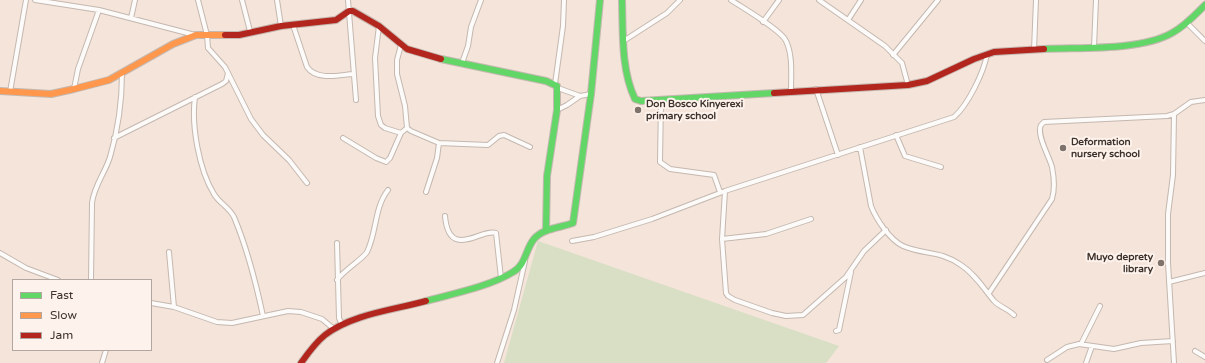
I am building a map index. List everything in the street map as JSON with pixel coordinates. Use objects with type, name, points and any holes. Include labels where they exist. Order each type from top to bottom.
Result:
[{"type":"street","points":[[10,92],[26,0]]},
{"type":"street","points":[[35,0],[99,10],[196,35],[238,35],[250,31],[282,26],[336,20],[349,11],[358,13],[379,26],[401,45],[423,55],[556,86],[580,96]]},
{"type":"street","points":[[131,18],[135,0]]},
{"type":"street","points":[[198,0],[207,35],[208,48],[228,73],[251,119],[259,130],[289,160],[306,183]]},
{"type":"street","points":[[242,0],[250,31]]},
{"type":"street","points":[[277,0],[282,26]]},
{"type":"street","points":[[348,0],[356,100]]},
{"type":"street","points":[[462,63],[468,46],[471,27],[481,0]]},
{"type":"street","points":[[546,231],[547,176],[557,110],[556,86],[563,26],[564,0]]},
{"type":"street","points":[[497,363],[514,310],[525,261],[535,239],[546,231],[574,222],[591,94],[600,0]]},
{"type":"street","points":[[622,0],[626,69],[631,94],[638,100],[661,100],[791,90],[908,85],[927,81],[987,54],[1012,50],[1140,44],[1158,40],[1187,24],[1205,5]]},
{"type":"street","points":[[625,40],[667,13],[680,0]]},
{"type":"street","points":[[731,0],[782,35],[786,41],[790,57],[791,90]]},
{"type":"street","points":[[763,22],[779,0]]},
{"type":"street","points":[[819,0],[884,46],[902,64],[908,85]]},
{"type":"street","points":[[848,20],[861,0]]},
{"type":"street","points":[[893,55],[938,0]]},
{"type":"street","points":[[1034,50],[1036,0]]},
{"type":"street","points":[[1094,47],[1096,0]]},
{"type":"street","points":[[74,89],[78,69],[99,10]]},
{"type":"street","points":[[1187,24],[1205,41]]},
{"type":"street","points":[[293,25],[310,72],[326,77],[353,74]]},
{"type":"street","points":[[379,26],[375,58],[378,116],[381,125],[385,128],[401,133]]},
{"type":"street","points":[[0,91],[51,94],[109,80],[174,44],[196,35]]},
{"type":"street","points":[[401,45],[397,60],[397,74],[407,128]]},
{"type":"street","points":[[572,241],[594,237],[652,219],[723,192],[956,115],[979,78],[985,65],[987,54]]},
{"type":"street","points":[[91,279],[93,193],[105,171],[114,138],[122,91],[122,73]]},
{"type":"street","points":[[114,138],[222,84],[226,81],[228,73]]},
{"type":"street","points":[[816,89],[838,155]]},
{"type":"street","points":[[557,110],[580,96],[591,94]]},
{"type":"street","points":[[195,97],[192,118],[199,154],[213,194],[233,215],[245,248],[263,316]]},
{"type":"street","points":[[661,100],[660,162],[670,169],[714,175],[723,192],[722,239],[725,288],[727,295],[735,300],[772,313],[786,316],[804,315],[852,270],[864,251],[886,230]]},
{"type":"street","points":[[989,293],[1053,196],[1052,166],[1040,134],[1041,124],[1044,122],[1110,120],[1174,114],[1186,105],[1205,100]]},
{"type":"street","points":[[1174,114],[1173,175],[1168,214],[1169,282],[1174,363]]},
{"type":"street","points":[[343,138],[376,158],[386,162],[390,158],[401,133],[407,128]]},
{"type":"street","points":[[407,128],[439,143],[488,144],[499,136],[504,135],[530,147]]},
{"type":"street","points":[[896,136],[905,156],[941,167]]},
{"type":"street","points":[[426,192],[437,158],[439,143]]},
{"type":"street","points":[[860,147],[871,206],[886,230],[903,246],[945,255],[961,264],[989,293],[995,302],[1014,315]]},
{"type":"street","points":[[337,280],[344,271],[365,255],[371,242],[377,212],[388,190]]},
{"type":"street","points":[[445,216],[446,226],[451,234],[456,238],[468,240],[490,233],[496,233],[501,278]]},
{"type":"street","points":[[722,239],[766,234],[811,219]]},
{"type":"street","points":[[337,243],[339,318],[342,325]]},
{"type":"street","points":[[169,252],[174,307]]},
{"type":"street","points":[[0,253],[26,268],[55,279]]},
{"type":"street","points":[[301,363],[319,339],[342,325],[467,291],[514,272],[525,261]]},
{"type":"street","points":[[836,331],[839,330],[852,270]]},
{"type":"street","points":[[1169,282],[1205,273]]},
{"type":"street","points":[[152,303],[174,307],[217,322],[232,323],[288,311],[301,312],[322,319],[334,329]]},
{"type":"street","points":[[1080,344],[1100,306]]},
{"type":"street","points":[[1047,360],[1067,347],[1080,344],[1114,349],[1141,343],[1173,341]]},
{"type":"street","points":[[1086,363],[1092,346]]},
{"type":"street","points":[[1195,350],[1205,357]]},
{"type":"street","points":[[102,363],[106,351]]},
{"type":"green space","points":[[538,241],[839,346],[826,363],[504,363]]},
{"type":"traffic: fast","points":[[426,301],[471,289],[504,277],[517,269],[523,261],[531,243],[538,235],[547,230],[573,223],[591,94],[600,0]]},
{"type":"traffic: fast","points":[[622,0],[625,63],[630,88],[635,99],[641,101],[774,93]]},
{"type":"traffic: fast","points":[[1044,49],[1110,47],[1144,43],[1159,39],[1181,27],[1205,5]]},
{"type":"traffic: fast","points":[[441,59],[546,81],[557,86],[557,110],[547,176],[546,231]]},
{"type":"traffic: slow","points":[[0,91],[51,94],[74,89],[109,80],[173,44],[196,35],[225,35]]},
{"type":"traffic: jam","points":[[225,35],[239,35],[281,26],[336,20],[349,11],[353,11],[379,26],[407,49],[441,59]]},
{"type":"traffic: jam","points":[[774,93],[908,85],[927,81],[974,59],[994,52],[1044,49]]},
{"type":"traffic: jam","points":[[301,363],[318,341],[336,328],[348,322],[360,317],[426,301]]},
{"type":"place","name":"Don Bosco Kinyerexi primary school","points":[[638,110]]},
{"type":"place","name":"Deformation nursery school","points":[[1063,148]]},
{"type":"place","name":"Muyo deprety library","points":[[1161,263]]}]
